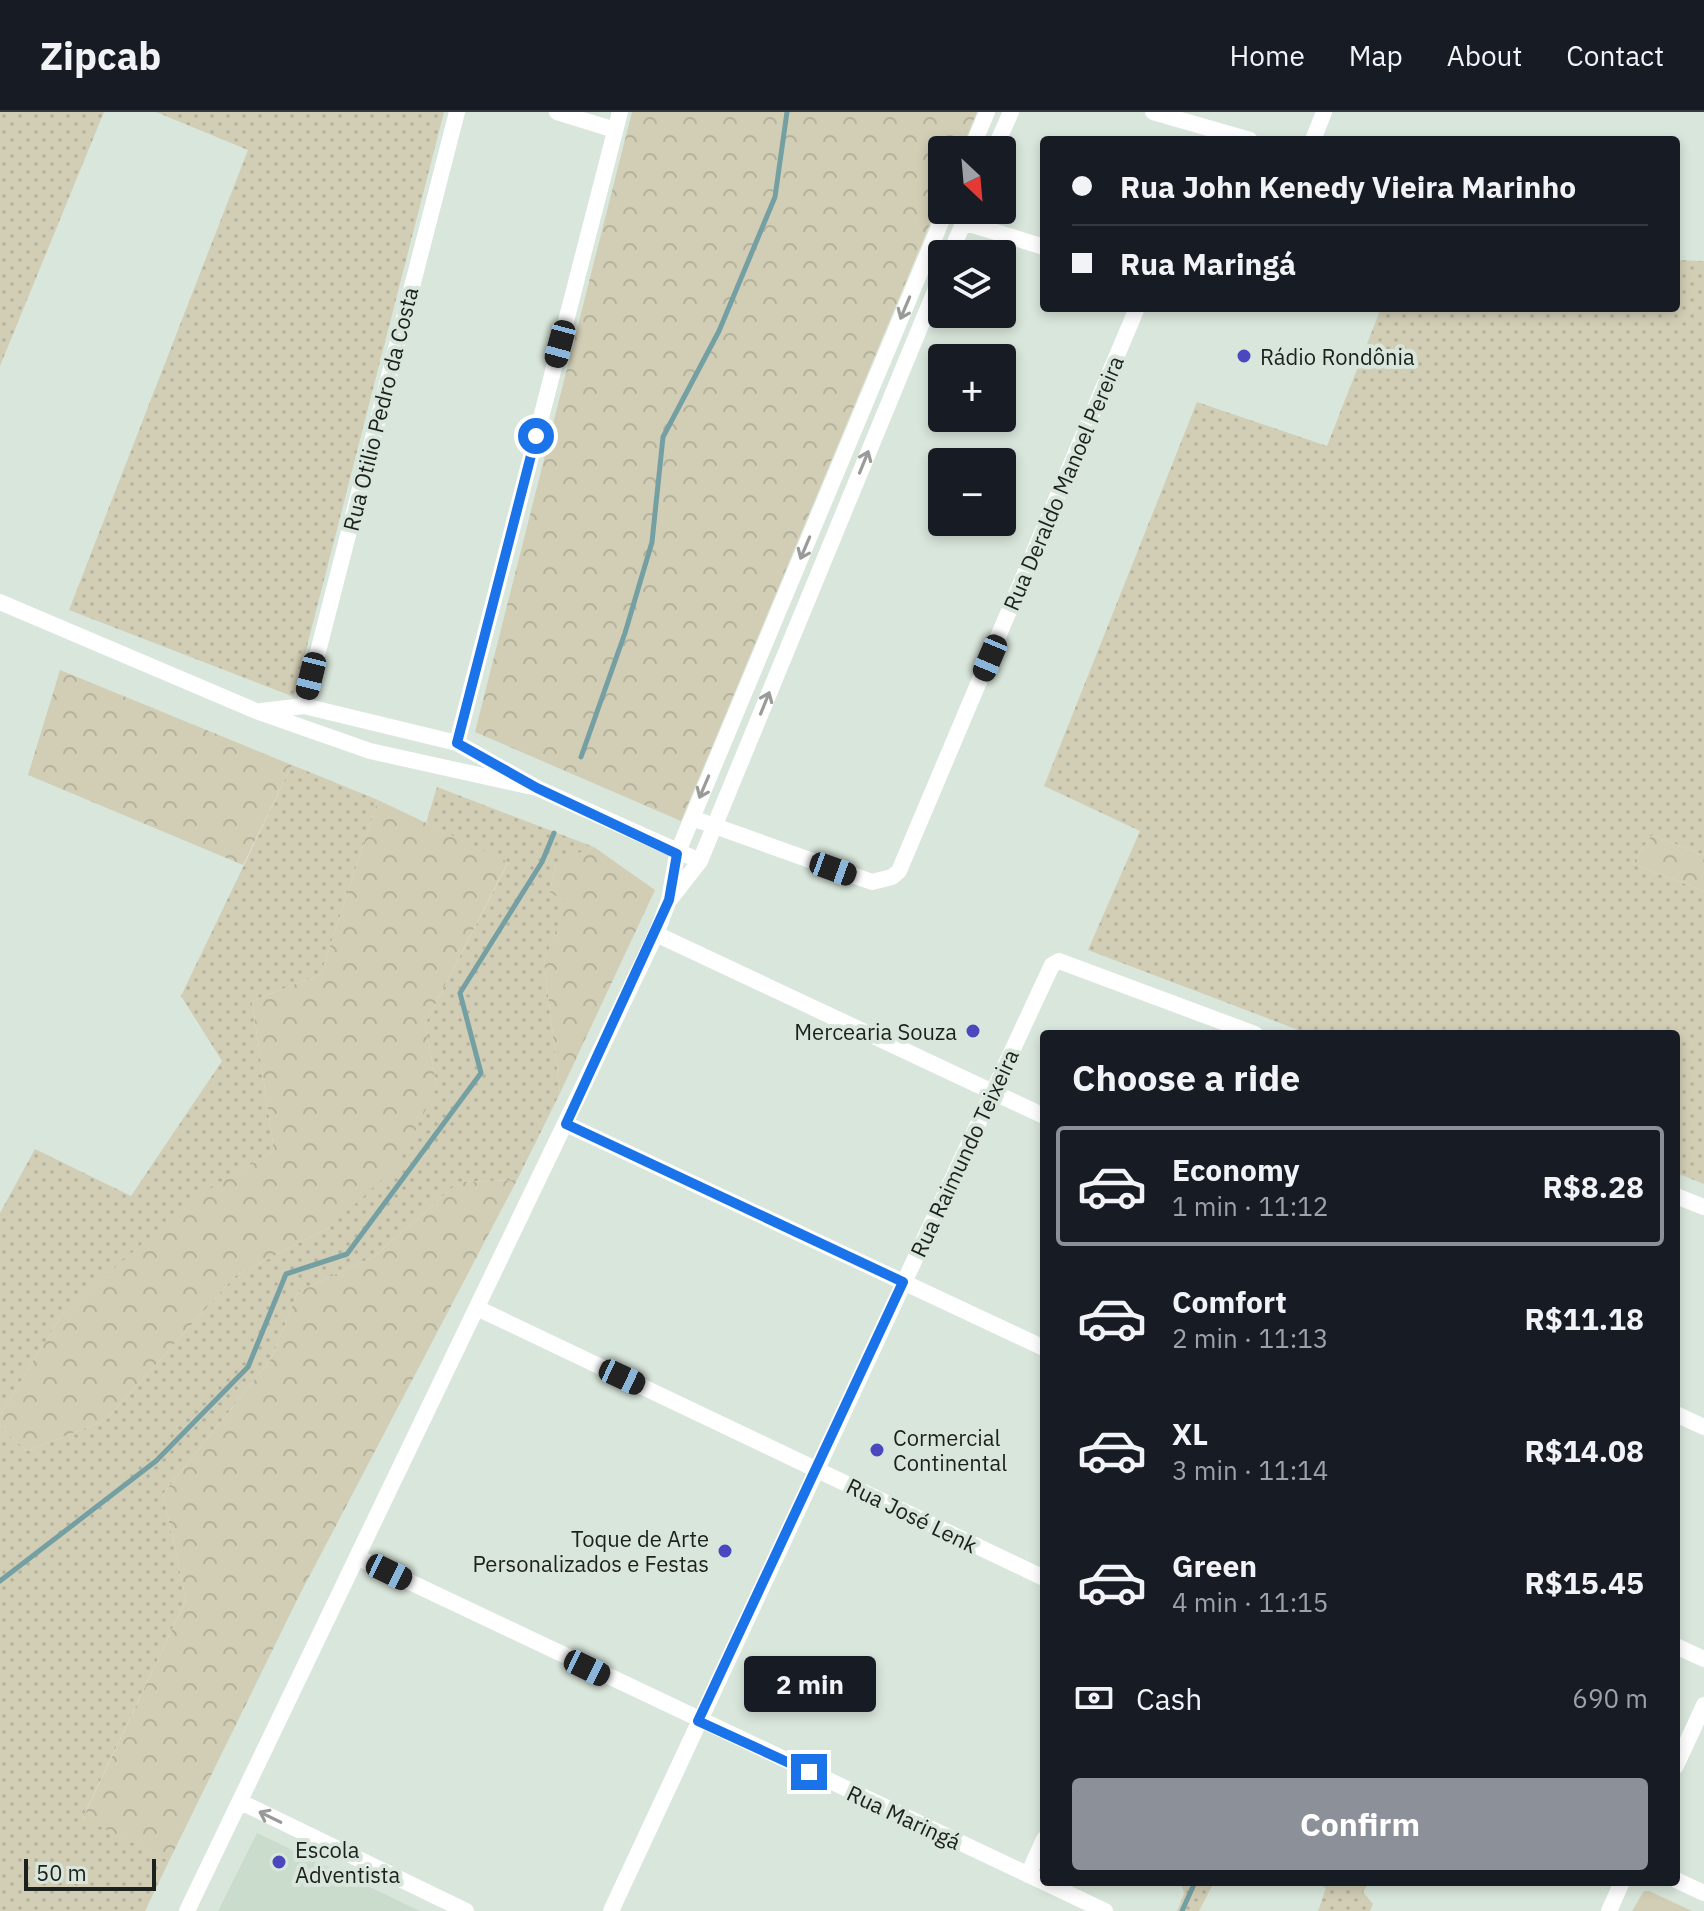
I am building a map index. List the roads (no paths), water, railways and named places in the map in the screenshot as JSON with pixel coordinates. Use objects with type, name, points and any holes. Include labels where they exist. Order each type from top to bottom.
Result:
[{"type":"street","name":"Rua Otilio Pedro da Costa","points":[[304,706],[457,112]]},
{"type":"street","points":[[557,112],[615,130]]},
{"type":"street","points":[[457,743],[620,112]]},
{"type":"street","points":[[977,136],[987,112]]},
{"type":"street","points":[[1000,136],[1011,112]]},
{"type":"street","points":[[1153,112],[1236,136]]},
{"type":"street","points":[[1315,136],[1324,112]]},
{"type":"street","points":[[187,1911],[656,934],[669,900],[677,854],[940,224]]},
{"type":"street","points":[[986,224],[1040,245]]},
{"type":"street","points":[[669,900],[700,861],[928,308]]},
{"type":"street","name":"Rua Deraldo Manoel Pereira","points":[[714,826],[863,879],[882,881],[892,877],[905,862],[1135,312]]},
{"type":"street","points":[[0,602],[256,711],[370,751],[537,788]]},
{"type":"street","points":[[256,711],[304,706],[457,743],[537,788],[677,854],[700,861]]},
{"type":"street","points":[[692,818],[714,826]]},
{"type":"street","points":[[656,934],[1040,1114]]},
{"type":"street","name":"Rua Raimundo Teixeira","points":[[611,1911],[1055,962],[1244,1030]]},
{"type":"street","points":[[566,1124],[1040,1346]]},
{"type":"street","points":[[1680,1198],[1704,1207]]},
{"type":"street","name":"Rua José Lenk","points":[[477,1308],[1040,1576]]},
{"type":"street","points":[[1680,1416],[1704,1427]]},
{"type":"street","name":"Rua Maringá","points":[[357,1557],[1040,1881]]},
{"type":"street","points":[[1680,1648],[1704,1659]]},
{"type":"street","points":[[1680,1757],[1704,1705]]},
{"type":"street","points":[[241,1802],[466,1911]]},
{"type":"street","points":[[1028,1875],[1040,1848]]},
{"type":"street","points":[[1680,1882],[1704,1893]]},
{"type":"street","name":"Rua Maringá","points":[[1052,1886],[1105,1911]]},
{"type":"street","points":[[1609,1911],[1620,1886]]},
{"type":"waterway","points":[[581,757],[625,633],[652,542],[663,437],[719,331],[775,197],[787,112]]},
{"type":"waterway","points":[[0,1581],[156,1461],[248,1367],[286,1274],[347,1254],[481,1073],[460,993],[542,862],[554,833]]},
{"type":"waterway","points":[[1182,1911],[1193,1886]]},
{"type":"place","name":"Rádio Rondônia","points":[[1244,356]]},
{"type":"place","name":"Mercearia Souza","points":[[973,1031]]},
{"type":"place","name":"Cormercial Continental","points":[[877,1450]]},
{"type":"place","name":"Toque de Arte Personalizados e Festas","points":[[725,1551]]},
{"type":"place","name":"Escola Adventista","points":[[279,1862]]}]
